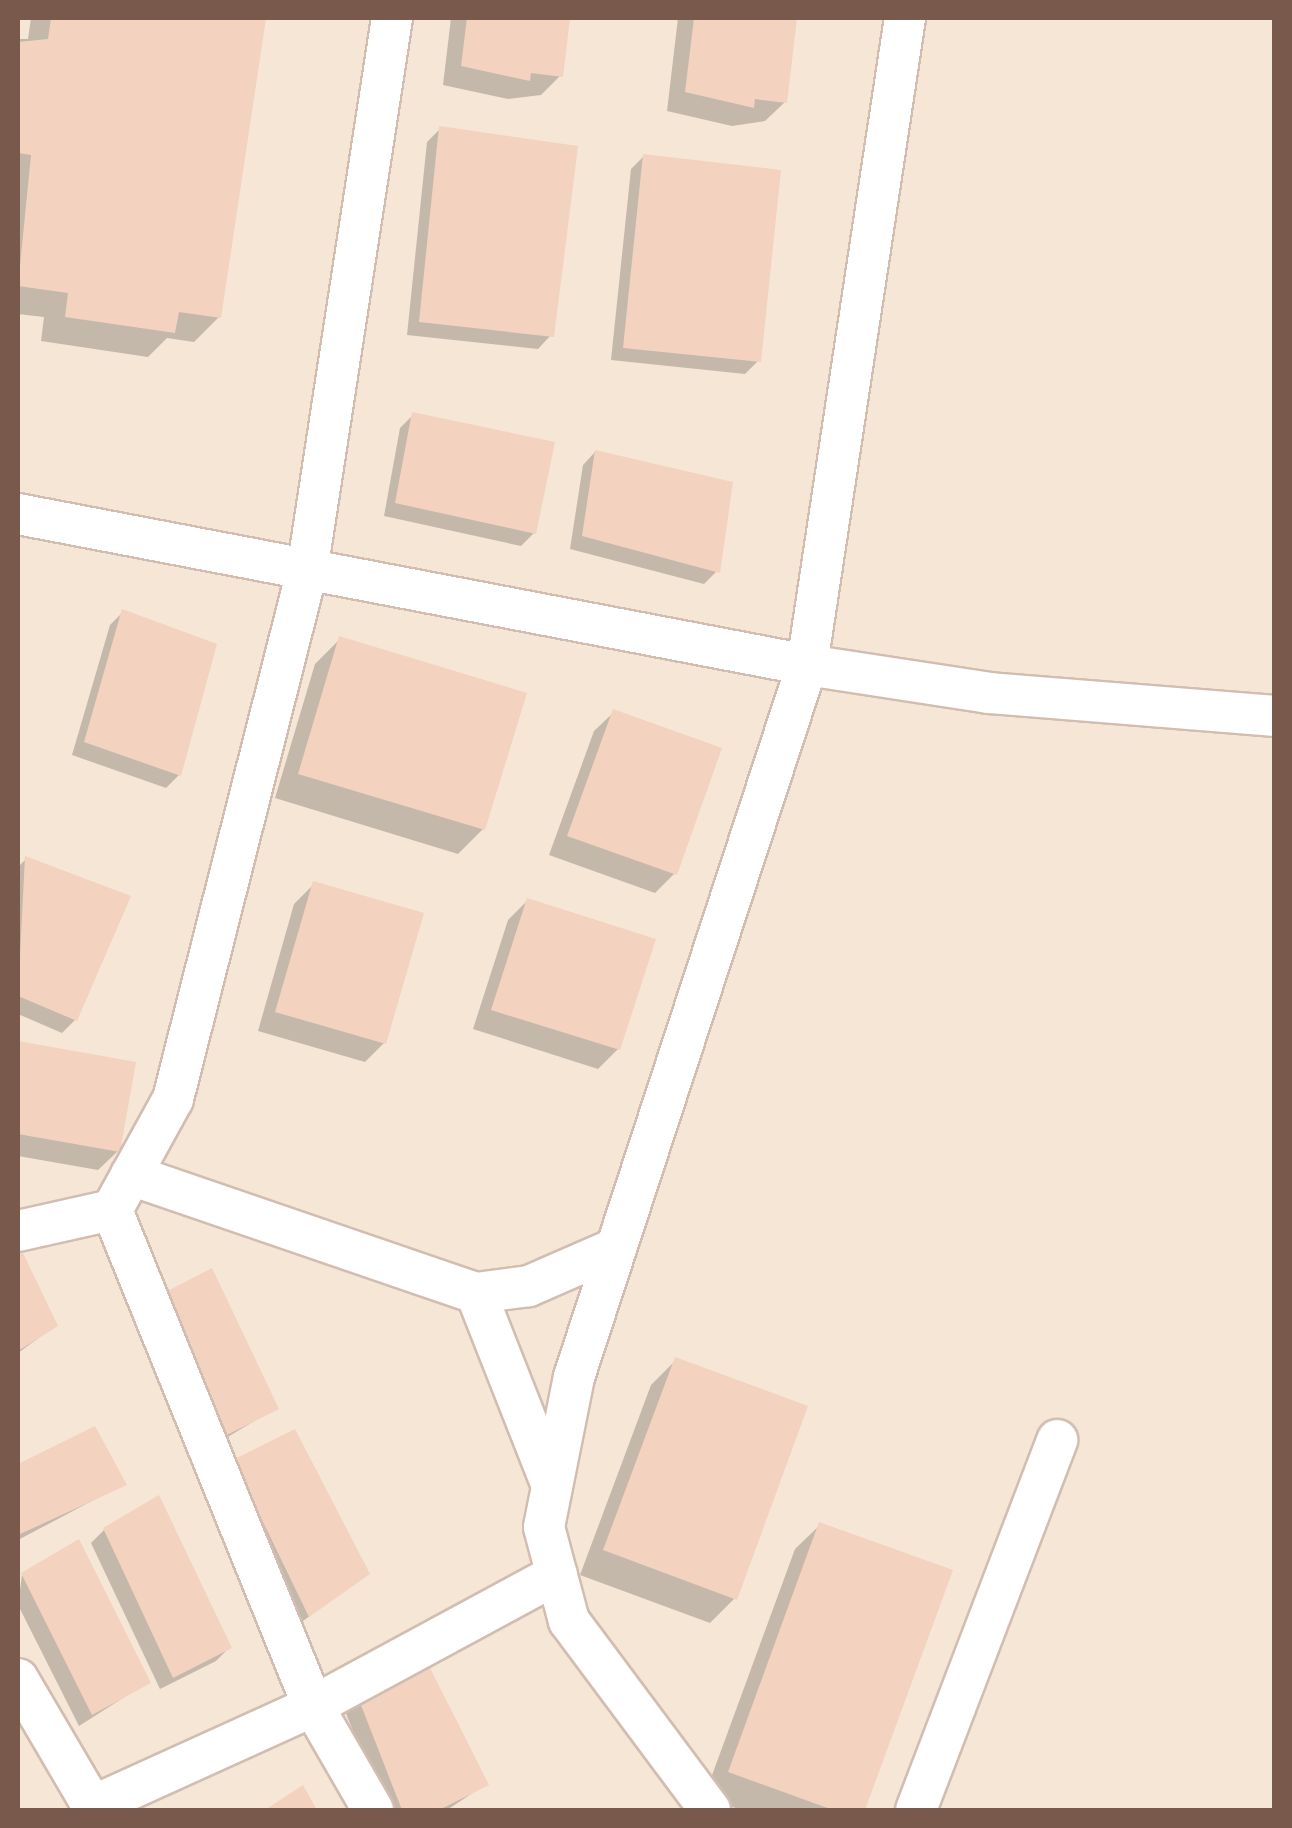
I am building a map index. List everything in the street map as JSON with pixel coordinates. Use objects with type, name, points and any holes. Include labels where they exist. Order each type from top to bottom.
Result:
[{"type":"street","points":[[18,1231],[112,1210],[172,1098],[307,572],[392,18]]},
{"type":"street","points":[[710,1810],[569,1620],[544,1528],[574,1377],[806,665],[905,18]]},
{"type":"street","points":[[18,514],[806,665],[989,693],[1274,716]]},
{"type":"street","points":[[132,1175],[476,1293],[529,1286],[616,1248]]},
{"type":"street","points":[[112,1210],[313,1706],[373,1810]]},
{"type":"street","points":[[476,1293],[552,1488]]},
{"type":"street","points":[[916,1810],[1056,1440]]},
{"type":"street","points":[[18,1679],[94,1808],[313,1706],[556,1574]]},
{"type":"shaded area","points":[[18,18],[1274,18],[1274,1810],[18,1810]]},
{"type":"building","points":[[51,18],[266,18],[221,318],[179,312],[175,333],[65,317],[68,293],[18,286],[31,155],[18,153],[18,42],[48,39]]},
{"type":"building","points":[[467,18],[570,18],[563,77],[531,73],[530,81],[461,66]]},
{"type":"building","points":[[694,18],[797,18],[787,103],[755,99],[754,108],[685,92]]},
{"type":"building","points":[[439,126],[578,146],[554,337],[419,322]]},
{"type":"building","points":[[643,154],[781,170],[761,362],[623,348]]},
{"type":"building","points":[[412,412],[555,442],[536,534],[395,503]]},
{"type":"building","points":[[595,450],[733,482],[720,573],[582,536]]},
{"type":"building","points":[[122,609],[217,644],[181,776],[84,742]]},
{"type":"building","points":[[339,636],[527,693],[485,830],[298,774]]},
{"type":"building","points":[[613,709],[722,748],[677,875],[567,836]]},
{"type":"building","points":[[25,856],[131,896],[77,1021],[18,996]]},
{"type":"building","points":[[313,881],[424,913],[386,1044],[275,1012]]},
{"type":"building","points":[[527,898],[656,939],[620,1050],[491,1010]]},
{"type":"building","points":[[18,1041],[136,1062],[120,1152],[18,1134]]},
{"type":"building","points":[[22,1251],[58,1326],[18,1351],[18,1254]]},
{"type":"building","points":[[212,1268],[279,1409],[225,1436],[156,1297]]},
{"type":"building","points":[[675,1357],[808,1406],[737,1600],[603,1550]]},
{"type":"building","points":[[95,1426],[127,1485],[18,1535],[18,1464]]},
{"type":"building","points":[[295,1429],[370,1574],[309,1617],[233,1460]]},
{"type":"building","points":[[159,1495],[232,1648],[173,1678],[103,1528]]},
{"type":"building","points":[[819,1522],[953,1570],[865,1810],[833,1810],[728,1772]]},
{"type":"building","points":[[79,1539],[151,1683],[92,1715],[21,1573]]},
{"type":"building","points":[[428,1664],[489,1785],[439,1810],[402,1810],[357,1695]]},
{"type":"building","points":[[303,1785],[317,1810],[265,1810]]}]
